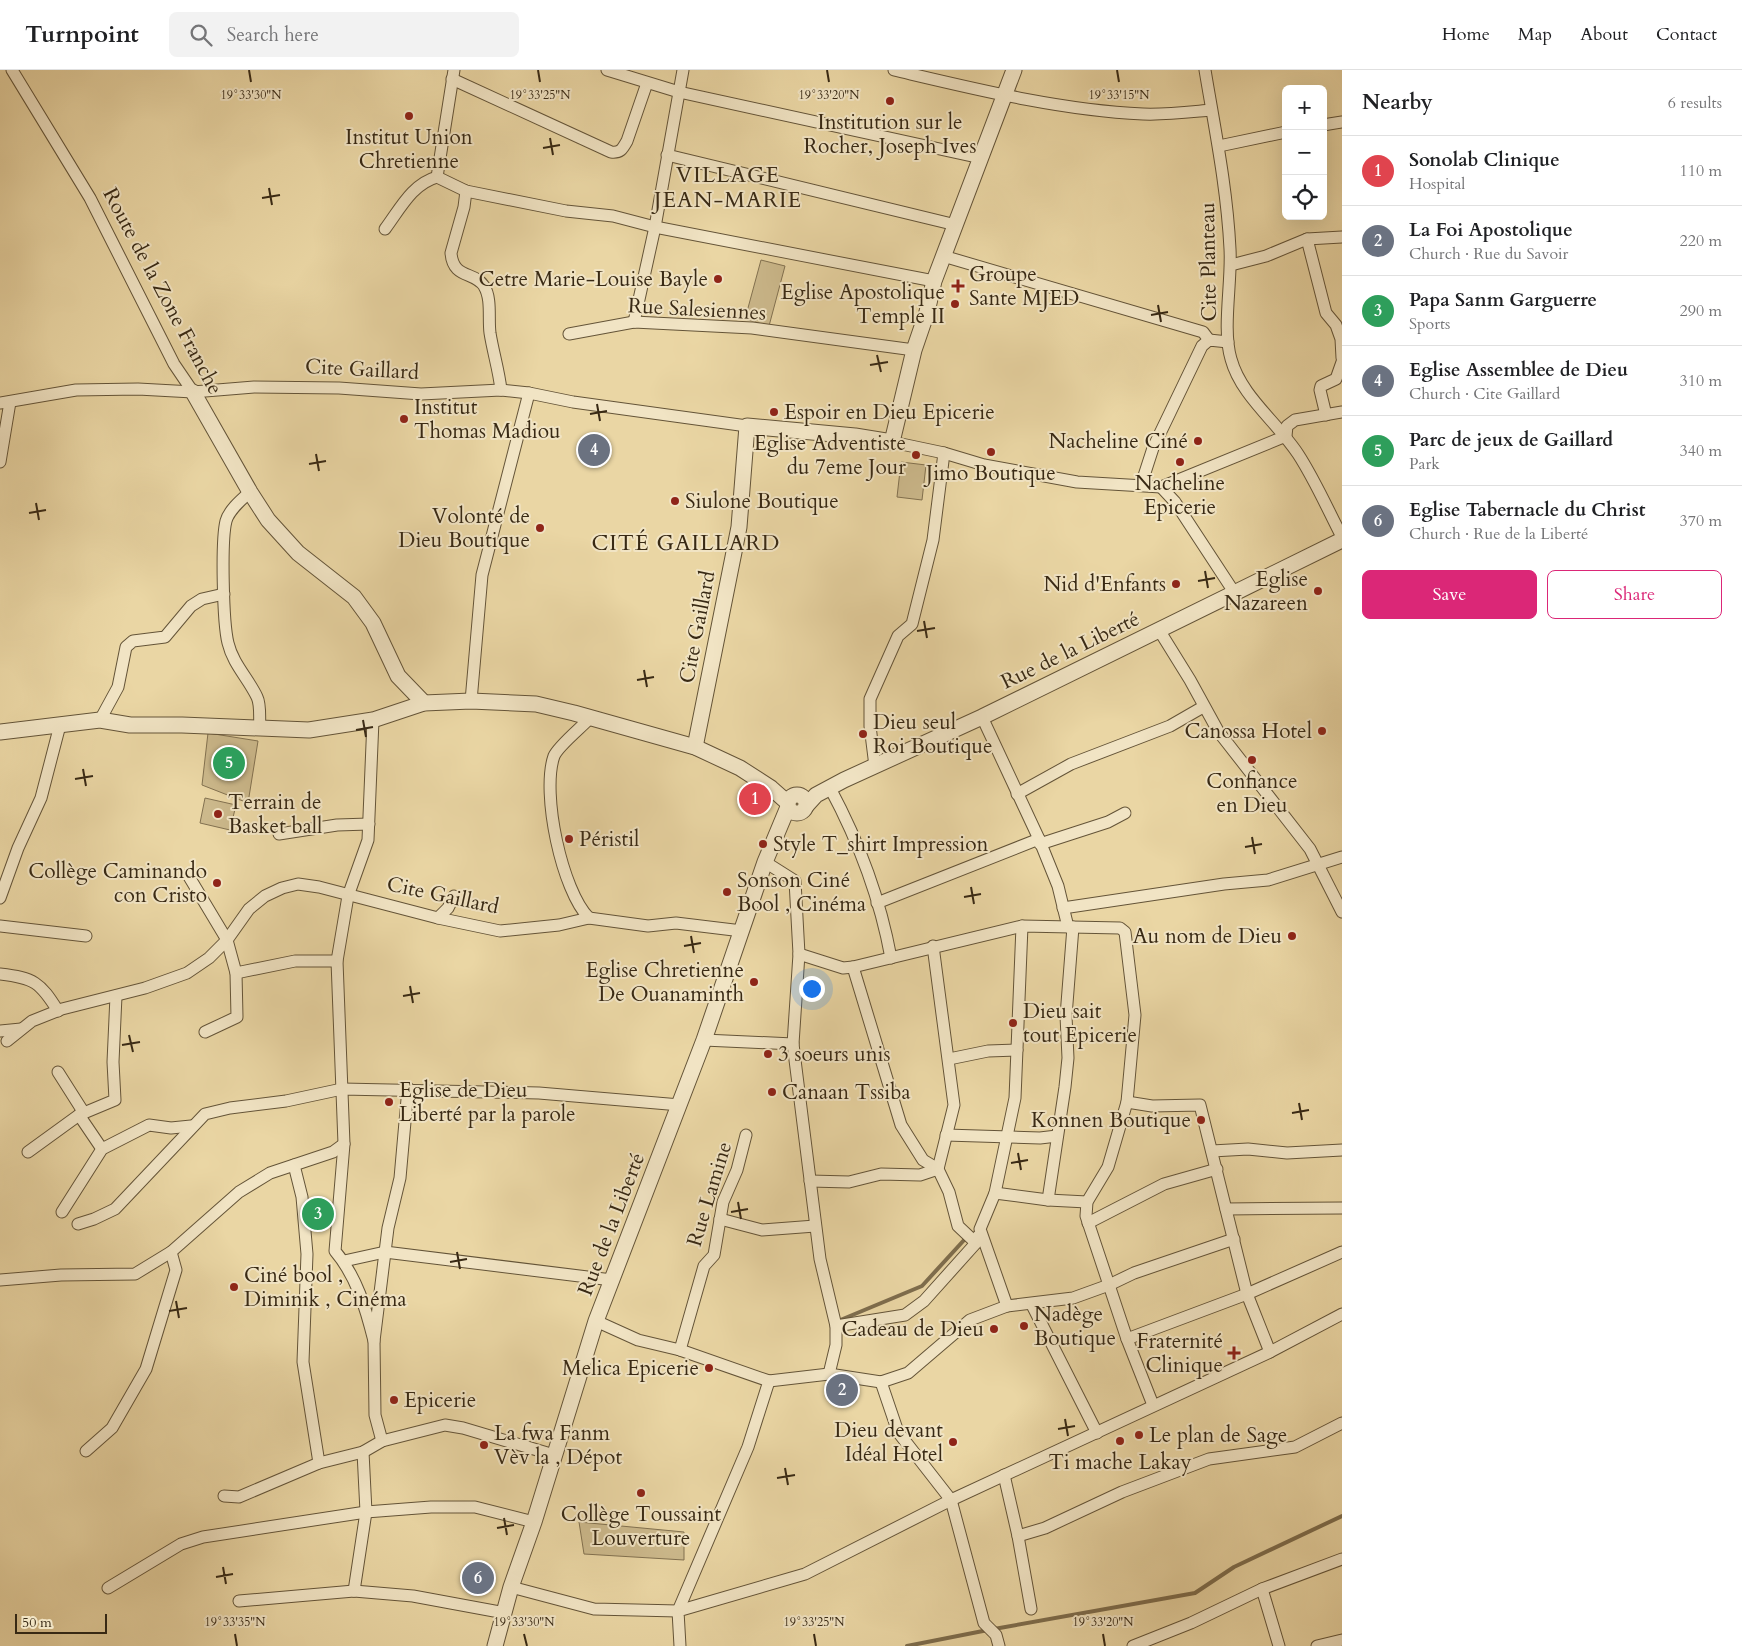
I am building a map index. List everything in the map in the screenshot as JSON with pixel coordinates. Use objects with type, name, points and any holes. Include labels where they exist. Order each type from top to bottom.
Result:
[{"type":"street","name":"Route de la Zone Franche","points":[[12,70],[90,198],[174,364],[193,392],[268,520],[298,553],[354,597],[373,623],[398,676],[424,702]]},
{"type":"street","points":[[607,70],[679,92],[981,158]]},
{"type":"street","points":[[634,322],[655,227],[683,70]]},
{"type":"street","points":[[894,70],[1004,96],[1123,113],[1164,114],[1211,110]]},
{"type":"street","points":[[1014,70],[934,281],[927,312],[914,350],[892,442],[944,452],[984,465],[1076,482],[1116,486],[1141,485],[1161,488],[1286,436],[1287,426],[1296,420],[1342,412]]},
{"type":"street","name":"Cite Planteau","points":[[1205,70],[1228,203],[1231,265],[1228,342],[1236,375],[1247,392],[1286,436],[1307,469],[1342,539]]},
{"type":"street","points":[[437,177],[453,75],[611,152],[617,153],[622,150],[627,142],[647,83]]},
{"type":"street","points":[[1327,124],[1342,122]]},
{"type":"street","points":[[1219,146],[1282,133]]},
{"type":"street","points":[[668,155],[956,225]]},
{"type":"street","points":[[385,229],[417,188],[426,180],[437,177],[466,191],[566,210],[613,216],[655,227],[934,281]]},
{"type":"street","points":[[466,191],[464,207],[451,253],[452,260],[456,268],[481,282],[486,290],[490,332],[501,390]]},
{"type":"street","points":[[1231,265],[1266,256],[1307,239],[1342,238]]},
{"type":"street","points":[[1307,239],[1326,313],[1336,325],[1341,339],[1342,360],[1336,379],[1321,386],[1320,390],[1326,414]]},
{"type":"street","points":[[943,256],[1202,332],[1209,340],[1228,342]]},
{"type":"street","name":"Rue Salesiennes","points":[[569,334],[634,322],[752,328],[914,350]]},
{"type":"street","points":[[1141,485],[1155,444],[1202,346],[1209,340]]},
{"type":"street","name":"Cite Gaillard","points":[[5,402],[76,390],[138,389],[193,392],[254,387],[339,388],[421,394],[501,390],[747,426],[855,436],[892,442]]},
{"type":"street","points":[[471,701],[482,575],[529,393]]},
{"type":"street","points":[[0,462],[5,402]]},
{"type":"street","name":"Cite Gaillard","points":[[695,747],[739,527],[747,426]]},
{"type":"street","points":[[875,766],[870,726],[870,698],[898,636],[912,624],[915,616],[933,540],[944,452]]},
{"type":"street","points":[[1161,488],[1175,502],[1234,592]]},
{"type":"street","points":[[250,492],[238,503],[226,520],[223,542],[224,594],[228,642],[236,665],[258,698],[260,727]]},
{"type":"street","name":"Rue de la Liberté","points":[[495,1646],[511,1587],[534,1522],[596,1321],[704,1040],[765,862],[783,823],[799,802],[982,717],[1342,539]]},
{"type":"street","points":[[100,720],[118,687],[126,647],[133,641],[165,637],[190,606],[202,599],[224,594]]},
{"type":"street","points":[[1159,630],[1190,680],[1203,707],[1218,731],[1310,849],[1342,912]]},
{"type":"street","points":[[0,732],[100,720],[135,725],[260,727],[309,730],[373,720],[424,702],[471,701],[536,704],[591,717],[695,747],[740,768],[777,792],[799,802]]},
{"type":"street","points":[[1017,794],[1071,764],[1170,726],[1203,707]]},
{"type":"street","points":[[589,918],[580,910],[567,879],[556,839],[550,788],[554,755],[591,717]]},
{"type":"street","points":[[982,717],[1040,841],[1058,886],[1063,908],[1071,927],[1066,1016],[1068,1058],[1048,1200]]},
{"type":"street","points":[[373,720],[368,840],[348,896],[337,961],[336,993],[344,1144],[336,1251],[344,1261],[364,1302],[374,1341]]},
{"type":"street","points":[[0,898],[18,848],[41,798],[60,725]]},
{"type":"street","points":[[830,788],[860,846],[891,958]]},
{"type":"street","points":[[877,903],[1040,841],[1108,822],[1125,814]]},
{"type":"street","points":[[280,834],[337,825],[369,824]]},
{"type":"street","points":[[1063,908],[1224,884],[1268,880],[1342,856]]},
{"type":"street","points":[[765,862],[795,881],[799,954],[793,1044],[820,1259],[836,1326],[836,1345],[829,1374]]},
{"type":"street","points":[[188,875],[227,940],[236,973],[237,1018],[205,1032]]},
{"type":"street","name":"Cite Gaillard","points":[[21,1029],[32,1021],[58,1011],[116,996],[187,973],[209,958],[227,940],[249,909],[264,896],[282,888],[298,884],[319,887],[438,918],[500,931],[559,925],[589,918],[648,926],[676,923],[742,932]]},
{"type":"street","points":[[438,918],[454,896]]},
{"type":"street","points":[[0,926],[86,936]]},
{"type":"street","points":[[799,954],[843,968],[1022,926],[1120,928],[1125,932],[1135,1015],[1127,1102],[1108,1167],[1087,1202],[1086,1216],[1127,1339],[1153,1405]]},
{"type":"street","points":[[836,1326],[905,1315],[924,1301],[976,1243],[995,1193],[1015,1098],[1022,926]]},
{"type":"street","points":[[933,946],[954,1105],[938,1169]]},
{"type":"street","points":[[236,973],[295,961],[337,961]]},
{"type":"street","points":[[853,967],[902,1125],[923,1160],[938,1169],[950,1192],[958,1226],[976,1243]]},
{"type":"street","points":[[0,974],[25,977],[36,982],[44,988],[58,1011]]},
{"type":"street","points":[[28,1152],[81,1114],[115,1100],[113,1062],[116,996]]},
{"type":"street","points":[[0,1031],[21,1029]]},
{"type":"street","points":[[7,1041],[21,1029]]},
{"type":"street","points":[[704,1040],[793,1044]]},
{"type":"street","points":[[949,1059],[988,1051],[1017,1050]]},
{"type":"street","points":[[58,1072],[102,1150]]},
{"type":"street","points":[[78,1224],[115,1209],[191,1126],[205,1114],[230,1108],[286,1101],[342,1088],[408,1088],[539,1093],[680,1105]]},
{"type":"street","points":[[382,1440],[375,1415],[374,1341],[388,1228],[400,1178],[408,1088]]},
{"type":"street","points":[[1127,1102],[1152,1106],[1200,1105],[1247,1294],[1270,1352]]},
{"type":"street","points":[[62,1212],[102,1150],[149,1125],[171,1128],[191,1126]]},
{"type":"street","name":"Rue Lamine","points":[[680,1350],[704,1266],[714,1255],[723,1202],[737,1170],[746,1135]]},
{"type":"street","points":[[946,1135],[1007,1135],[1040,1138],[1057,1136]]},
{"type":"street","points":[[0,1280],[61,1275],[135,1274],[171,1252],[239,1192],[270,1173],[333,1152],[344,1144]]},
{"type":"street","points":[[1212,1151],[1248,1149],[1287,1153],[1342,1150]]},
{"type":"street","points":[[294,1165],[302,1197],[307,1254],[303,1362],[319,1463]]},
{"type":"street","points":[[810,1181],[849,1182],[881,1174],[920,1174],[938,1169]]},
{"type":"street","points":[[1088,1223],[1164,1184],[1217,1169]]},
{"type":"street","points":[[995,1193],[1048,1200],[1087,1202]]},
{"type":"street","points":[[1226,1208],[1342,1208]]},
{"type":"street","points":[[720,1219],[762,1230],[815,1226]]},
{"type":"street","points":[[980,1230],[1007,1306]]},
{"type":"street","points":[[596,1321],[638,1340],[680,1350],[769,1380],[829,1374],[881,1382],[908,1373],[970,1320],[1007,1306],[1073,1298],[1109,1286],[1134,1274],[1234,1239]]},
{"type":"street","points":[[86,1451],[112,1428],[146,1369],[176,1270],[171,1252]]},
{"type":"street","points":[[344,1261],[385,1252],[612,1280]]},
{"type":"street","points":[[1127,1339],[1247,1294],[1342,1252]]},
{"type":"street","points":[[1032,1304],[1097,1433]]},
{"type":"street","points":[[511,1587],[594,1609],[678,1611],[805,1574],[951,1500],[1270,1352],[1342,1314]]},
{"type":"street","points":[[680,1646],[678,1611],[748,1448],[769,1380]]},
{"type":"street","points":[[881,1382],[898,1432],[951,1500],[984,1623],[991,1630],[999,1646]]},
{"type":"street","points":[[1018,1536],[1046,1528],[1122,1492],[1209,1459],[1295,1447],[1342,1423]]},
{"type":"street","points":[[224,1496],[239,1497],[319,1463],[364,1452],[382,1440],[445,1425],[463,1428],[554,1455]]},
{"type":"street","points":[[354,1591],[366,1512],[364,1452]]},
{"type":"street","points":[[1004,1475],[1018,1536],[1031,1609]]},
{"type":"street","points":[[108,1588],[181,1544],[203,1537],[366,1512],[431,1507],[475,1507],[534,1522]]},
{"type":"street","points":[[1133,1646],[1191,1623],[1262,1589],[1342,1560]]},
{"type":"street","points":[[1262,1589],[1279,1646]]},
{"type":"street","points":[[239,1601],[354,1591],[413,1596],[505,1613]]},
{"type":"street","points":[[1317,1646],[1342,1640]]},
{"type":"shaded area","points":[[761,260],[785,266],[769,326],[745,319]]},
{"type":"shaded area","points":[[901,462],[926,465],[922,500],[897,497]]},
{"type":"shaded area","points":[[208,733],[258,741],[248,803],[202,785]]},
{"type":"shaded area","name":"Terrain de Basket ball","points":[[205,798],[236,805],[230,830],[200,823]]},
{"type":"shaded area","points":[[579,1522],[684,1532],[684,1560],[584,1554]]},
{"type":"waterway","points":[[838,1321],[922,1286],[965,1239]]},
{"type":"waterway","points":[[994,1629],[1195,1593],[1234,1567],[1342,1516]]},
{"type":"waterway","points":[[907,1646],[988,1630]]},
{"type":"place","name":"Institution sur le Rocher, Joseph Ives","points":[[890,101]]},
{"type":"place","name":"Institut Union Chretienne","points":[[409,116]]},
{"type":"place","name":"Cetre Marie-Louise Bayle","points":[[718,279]]},
{"type":"place","name":"Groupe Sante MJED","points":[[958,286]]},
{"type":"place","name":"Eglise Apostolique Temple II","points":[[955,304]]},
{"type":"place","name":"Espoir en Dieu Epicerie","points":[[774,412]]},
{"type":"place","name":"Institut Thomas Madiou","points":[[404,419]]},
{"type":"place","name":"Nacheline Ciné","points":[[1198,441]]},
{"type":"place","name":"Eglise Assemblee de Dieu","points":[[594,450]]},
{"type":"place","name":"Jimo Boutique","points":[[991,452]]},
{"type":"place","name":"Eglise Adventiste du 7eme Jour","points":[[916,455]]},
{"type":"place","name":"Nacheline Epicerie","points":[[1180,462]]},
{"type":"place","name":"Siulone Boutique","points":[[675,501]]},
{"type":"place","name":"Volonté de Dieu Boutique","points":[[540,528]]},
{"type":"place","name":"Nid d'Enfants","points":[[1176,584]]},
{"type":"place","name":"Eglise Nazareen","points":[[1318,591]]},
{"type":"place","name":"Canossa Hotel","points":[[1322,731]]},
{"type":"place","name":"Dieu seul Roi Boutique","points":[[863,734]]},
{"type":"place","name":"Confiance en Dieu","points":[[1252,760]]},
{"type":"place","name":"Parc de jeux de Gaillard","points":[[229,763]]},
{"type":"place","name":"Sonolab Clinique","points":[[755,799]]},
{"type":"place","name":"Terrain de Basket ball","points":[[218,814]]},
{"type":"place","name":"Péristil","points":[[569,839]]},
{"type":"place","name":"Style T_shirt Impression","points":[[763,844]]},
{"type":"place","name":"Collège Caminando con Cristo","points":[[217,883]]},
{"type":"place","name":"Sonson Ciné Bool , Cinéma","points":[[727,892]]},
{"type":"place","name":"Au nom de Dieu","points":[[1292,936]]},
{"type":"place","name":"Eglise Chretienne De Ouanaminth","points":[[754,982]]},
{"type":"place","name":"Dieu sait tout Epicerie","points":[[1013,1023]]},
{"type":"place","name":"3 soeurs unis","points":[[768,1054]]},
{"type":"place","name":"Canaan Tssiba","points":[[772,1092]]},
{"type":"place","name":"Eglise de Dieu Liberté par la parole","points":[[389,1102]]},
{"type":"place","name":"Konnen Boutique","points":[[1201,1120]]},
{"type":"place","name":"Papa Sanm Garguerre","points":[[318,1214]]},
{"type":"place","name":"Ciné bool , Diminik , Cinéma","points":[[234,1287]]},
{"type":"place","name":"Nadège Boutique","points":[[1024,1326]]},
{"type":"place","name":"Cadeau de Dieu","points":[[994,1329]]},
{"type":"place","name":"Fraternité Clinique","points":[[1234,1353]]},
{"type":"place","name":"Melica Epicerie","points":[[709,1368]]},
{"type":"place","name":"La Foi Apostolique","points":[[842,1390]]},
{"type":"place","name":"Epicerie","points":[[394,1400]]},
{"type":"place","name":"Le plan de Sage","points":[[1139,1435]]},
{"type":"place","name":"Ti mache Lakay","points":[[1120,1441]]},
{"type":"place","name":"Dieu devant Idéal Hotel","points":[[953,1442]]},
{"type":"place","name":"La fwa Fanm Vèv la , Dépot","points":[[484,1445]]},
{"type":"place","name":"Collège Toussaint Louverture","points":[[641,1493]]},
{"type":"place","name":"Eglise Tabernacle du Christ","points":[[478,1578]]},
{"type":"district","name":"VILLAGE JEAN-MARIE","points":[[728,186]]},
{"type":"district","name":"CITÉ GAILLARD","points":[[686,542]]}]
